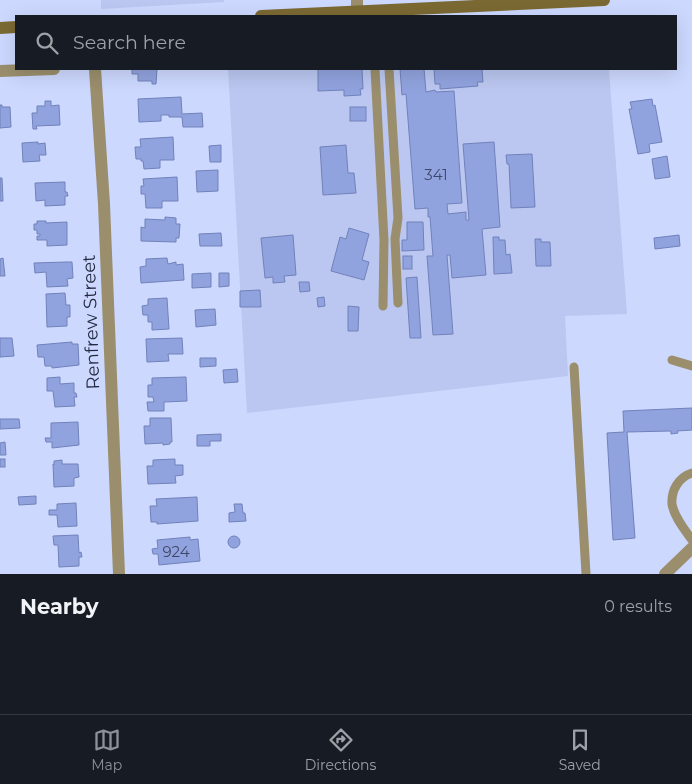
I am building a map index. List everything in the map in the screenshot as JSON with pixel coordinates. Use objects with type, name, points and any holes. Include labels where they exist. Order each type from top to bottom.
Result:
[{"type":"street","points":[[271,15],[357,6],[372,14],[604,0]]},
{"type":"street","points":[[0,28],[15,27]]},
{"type":"street","points":[[0,71],[27,70]]},
{"type":"street","name":"Renfrew Street","points":[[95,70],[104,214],[119,574]]},
{"type":"street","points":[[665,574],[692,548]]},
{"type":"lane","points":[[375,70],[384,240],[383,306]]},
{"type":"lane","points":[[389,70],[398,218],[396,239],[398,304]]},
{"type":"lane","points":[[672,360],[692,366]]},
{"type":"lane","points":[[574,367],[586,574]]},
{"type":"lane","points":[[692,473],[685,475],[675,486],[672,505],[692,540]]},
{"type":"shaded area","points":[[101,0],[224,0],[224,2],[101,9]]},
{"type":"shaded area","points":[[228,70],[609,70],[627,314],[565,316],[568,376],[247,413]]},
{"type":"building","points":[[132,70],[157,70],[156,84],[152,84],[152,81],[138,81],[138,74],[132,74]]},
{"type":"building","points":[[318,70],[362,70],[363,89],[360,89],[361,95],[344,96],[344,90],[318,91]]},
{"type":"building","points":[[400,70],[424,70],[426,92],[435,90],[436,92],[454,91],[462,203],[447,204],[448,214],[466,212],[466,220],[469,220],[463,144],[494,142],[500,227],[482,229],[486,275],[452,278],[450,255],[447,255],[453,334],[433,335],[427,256],[433,256],[430,217],[428,217],[428,208],[415,209],[406,94],[402,95]]},
{"type":"building","points":[[434,70],[482,70],[483,82],[477,82],[478,86],[440,89],[440,84],[435,84]]},
{"type":"building","points":[[181,97],[182,114],[202,113],[203,127],[183,127],[182,117],[169,117],[169,115],[161,115],[161,121],[139,122],[138,99]]},
{"type":"building","points":[[652,99],[653,106],[655,105],[662,142],[649,144],[650,152],[638,154],[629,109],[632,109],[630,102]]},
{"type":"building","points":[[45,101],[51,101],[51,106],[59,105],[60,125],[36,126],[37,129],[33,129],[32,113],[37,113],[37,106],[45,106]]},
{"type":"building","points":[[0,105],[2,107],[10,107],[11,127],[0,128]]},
{"type":"building","points":[[350,107],[366,107],[366,121],[350,121]]},
{"type":"building","points":[[173,137],[174,160],[160,160],[160,168],[144,169],[143,161],[136,159],[135,147],[141,147],[140,139]]},
{"type":"building","points":[[38,142],[38,144],[45,143],[46,155],[39,155],[40,161],[23,162],[22,143]]},
{"type":"building","points":[[221,145],[221,162],[210,162],[209,146]]},
{"type":"building","points":[[346,145],[348,173],[354,173],[356,193],[323,195],[320,147]]},
{"type":"building","points":[[532,154],[535,207],[511,208],[509,164],[507,164],[506,155]]},
{"type":"building","points":[[667,156],[670,177],[655,179],[652,159]]},
{"type":"building","points":[[218,170],[218,191],[197,192],[196,171]]},
{"type":"building","points":[[177,177],[178,201],[162,201],[162,208],[146,208],[145,194],[141,194],[141,186],[144,186],[143,179]]},
{"type":"building","points":[[0,178],[2,178],[3,201],[0,201]]},
{"type":"building","points":[[65,182],[65,192],[67,192],[68,196],[65,196],[65,205],[45,206],[45,200],[36,201],[35,183]]},
{"type":"building","points":[[165,217],[176,218],[176,224],[180,224],[179,238],[176,238],[176,242],[141,241],[141,227],[145,228],[145,219],[165,220]]},
{"type":"building","points":[[37,221],[46,221],[46,223],[67,222],[67,245],[47,246],[47,240],[37,240],[37,236],[40,236],[40,234],[37,234],[37,230],[34,230],[34,224],[37,224]]},
{"type":"building","points":[[407,222],[423,222],[424,250],[402,251],[402,240],[407,240]]},
{"type":"building","points":[[349,228],[369,234],[362,260],[369,262],[364,280],[331,271],[340,237],[346,239]]},
{"type":"building","points":[[221,233],[222,246],[200,246],[199,234]]},
{"type":"building","points":[[293,235],[296,275],[284,276],[285,282],[273,283],[273,277],[265,278],[261,238]]},
{"type":"building","points":[[679,235],[680,246],[655,249],[654,238]]},
{"type":"building","points":[[493,237],[505,240],[506,255],[510,254],[512,273],[494,274]]},
{"type":"building","points":[[535,239],[541,239],[541,242],[550,242],[551,266],[536,266]]},
{"type":"building","points":[[403,256],[412,256],[412,269],[403,269]]},
{"type":"building","points":[[3,258],[5,276],[0,276],[0,259]]},
{"type":"building","points":[[167,258],[168,264],[176,262],[176,265],[183,264],[184,280],[141,283],[140,267],[146,266],[146,259]]},
{"type":"building","points":[[72,262],[73,278],[67,279],[68,286],[47,287],[46,272],[35,273],[34,263]]},
{"type":"building","points":[[211,273],[211,287],[192,288],[192,274]]},
{"type":"building","points":[[219,273],[229,273],[229,286],[219,287]]},
{"type":"building","points":[[417,277],[421,338],[410,338],[406,278]]},
{"type":"building","points":[[299,282],[309,282],[310,291],[300,292]]},
{"type":"building","points":[[260,290],[261,307],[240,307],[240,291]]},
{"type":"building","points":[[65,293],[66,305],[70,305],[70,317],[67,317],[67,326],[47,327],[46,294]]},
{"type":"building","points":[[324,297],[325,306],[318,307],[317,298]]},
{"type":"building","points":[[167,298],[169,329],[152,330],[152,322],[148,322],[148,315],[143,315],[142,306],[148,305],[148,299]]},
{"type":"building","points":[[348,306],[359,307],[358,331],[348,331]]},
{"type":"building","points":[[215,309],[216,325],[196,327],[195,310]]},
{"type":"building","points":[[0,338],[12,338],[14,356],[0,357]]},
{"type":"building","points":[[182,338],[183,354],[168,354],[169,361],[147,362],[146,339]]},
{"type":"building","points":[[72,342],[72,344],[78,344],[79,365],[52,368],[52,366],[45,366],[44,357],[38,357],[37,345]]},
{"type":"building","points":[[200,358],[216,358],[216,366],[200,367]]},
{"type":"building","points":[[237,369],[238,382],[224,383],[223,370]]},
{"type":"building","points":[[60,377],[60,384],[74,383],[74,393],[76,393],[77,397],[74,397],[75,406],[55,407],[53,391],[47,391],[47,378]]},
{"type":"building","points":[[186,377],[187,401],[164,402],[164,411],[148,411],[147,402],[154,402],[153,397],[148,397],[148,385],[152,385],[152,378]]},
{"type":"building","points":[[692,408],[692,430],[677,431],[678,433],[671,434],[671,431],[627,432],[635,538],[613,540],[607,433],[624,432],[623,411]]},
{"type":"building","points":[[150,418],[171,418],[172,442],[170,444],[145,444],[144,426],[150,426]]},
{"type":"building","points":[[0,419],[19,419],[20,428],[0,429]]},
{"type":"building","points":[[78,422],[79,445],[52,448],[52,442],[46,442],[45,438],[51,438],[51,423]]},
{"type":"building","points":[[221,434],[221,441],[210,441],[210,446],[197,446],[197,435]]},
{"type":"building","points":[[5,442],[6,455],[0,455],[0,443]]},
{"type":"building","points":[[0,459],[5,459],[5,467],[0,467]]},
{"type":"building","points":[[175,459],[175,465],[183,465],[183,475],[175,476],[176,483],[148,484],[147,466],[153,466],[153,460]]},
{"type":"building","points":[[62,460],[62,464],[78,464],[79,477],[74,478],[74,486],[54,487],[53,464],[54,461]]},
{"type":"building","points":[[36,496],[36,504],[19,505],[18,497]]},
{"type":"building","points":[[197,497],[198,521],[157,524],[157,522],[151,522],[150,506],[157,506],[156,499]]},
{"type":"building","points":[[76,503],[77,526],[58,527],[57,515],[49,515],[49,510],[57,510],[57,504]]},
{"type":"building","points":[[234,504],[242,504],[246,521],[229,522],[229,513],[235,512]]},
{"type":"building","points":[[78,535],[79,553],[81,552],[82,557],[79,557],[79,566],[59,567],[58,545],[54,545],[53,536]]},
{"type":"building","points":[[232,536],[236,536],[240,542],[236,548],[232,548],[228,544],[228,540]]},
{"type":"building","points":[[190,537],[190,540],[198,539],[200,561],[159,565],[158,554],[153,554],[152,549],[158,548],[157,540]]}]
